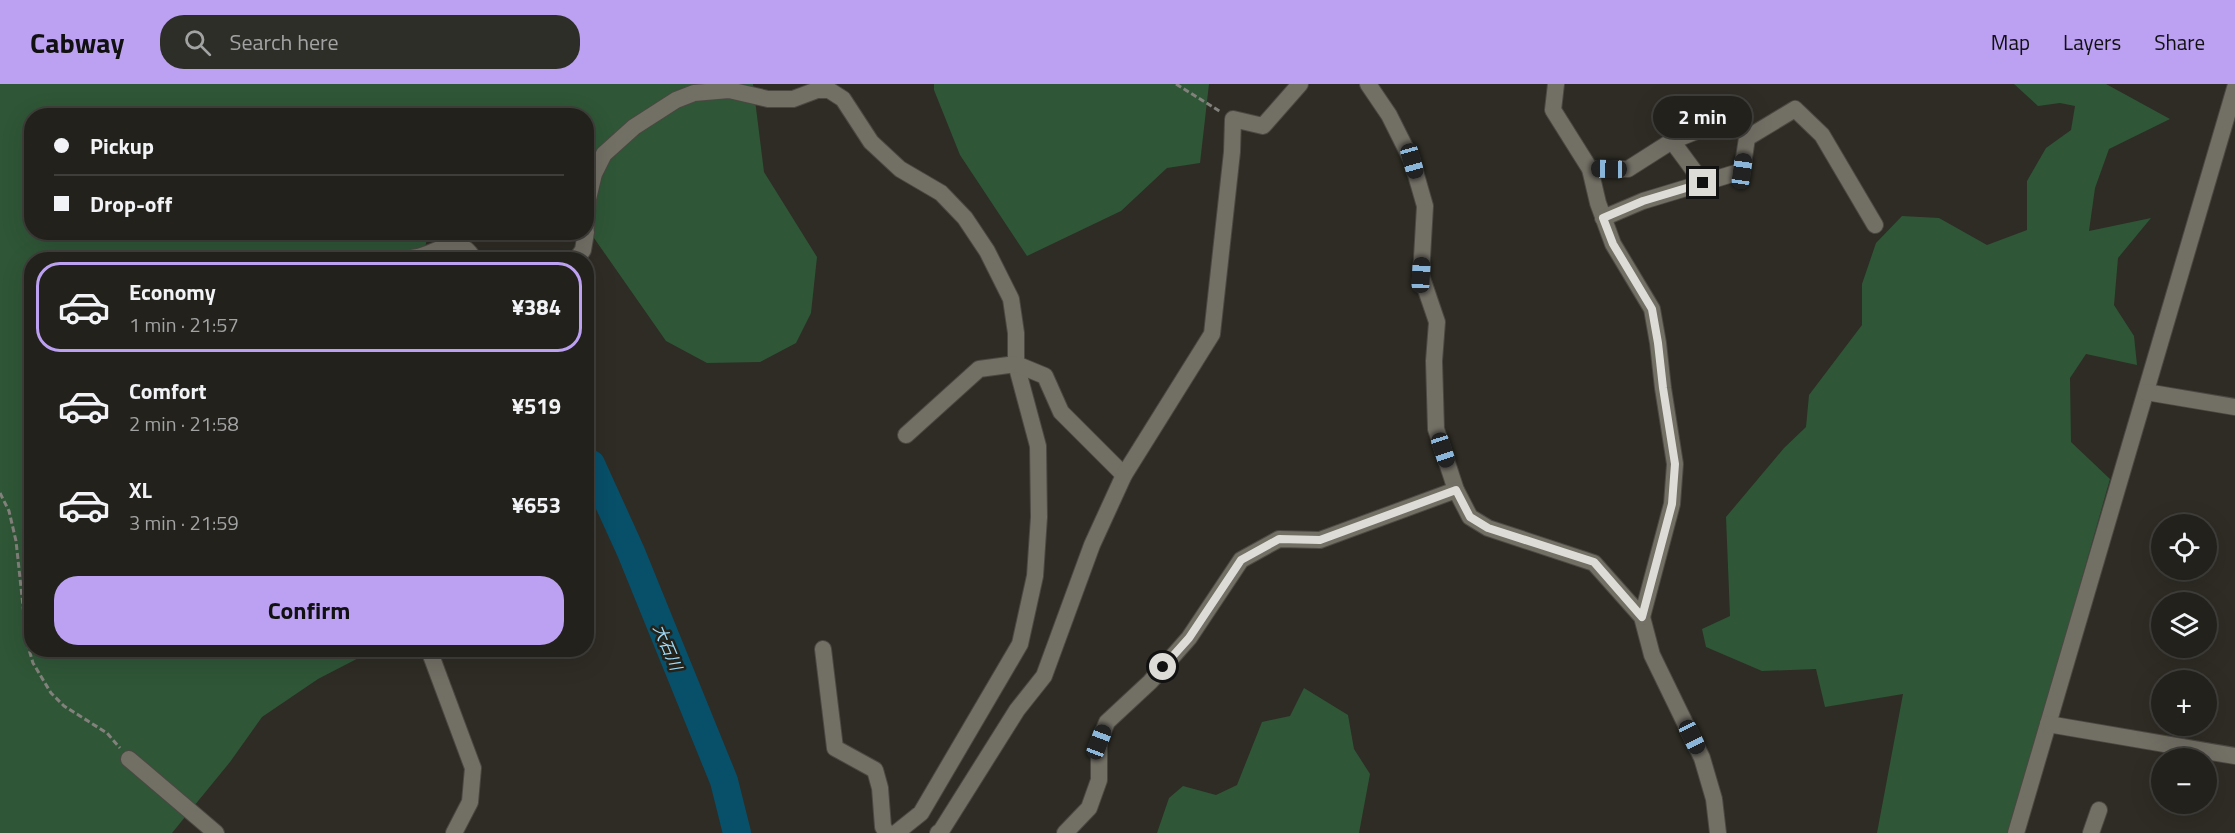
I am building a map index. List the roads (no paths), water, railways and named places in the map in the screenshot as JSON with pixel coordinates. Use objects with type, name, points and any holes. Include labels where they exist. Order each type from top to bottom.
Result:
[{"type":"street","points":[[938,833],[1017,710],[1044,676],[1092,545],[1124,475],[1212,334],[1232,152],[1233,119],[1263,126],[1300,84]]},
{"type":"street","points":[[1368,84],[1389,115],[1412,161],[1425,206],[1421,275],[1437,322],[1434,361],[1436,429],[1456,490],[1470,517],[1488,528],[1594,562],[1642,617],[1652,655],[1702,758],[1714,799],[1718,833]]},
{"type":"street","points":[[1556,84],[1553,110],[1590,169],[1603,218],[1613,244],[1652,309],[1658,343],[1675,464],[1672,504],[1642,617]]},
{"type":"street","points":[[2016,833],[2235,88]]},
{"type":"street","points":[[594,174],[604,154],[634,127],[676,100],[694,93],[729,90],[768,99],[793,99],[817,90],[829,90],[843,99],[872,142],[900,169],[941,194],[965,218],[987,251],[1011,299],[1016,333],[1016,364],[1038,446],[1039,517],[1035,576],[1020,644],[921,813],[896,833]]},
{"type":"street","points":[[1603,218],[1643,201],[1742,171],[1747,138],[1795,109],[1822,135],[1875,225]]},
{"type":"street","points":[[1590,169],[1628,170],[1672,141],[1744,112]]},
{"type":"street","points":[[1672,141],[1703,183]]},
{"type":"street","points":[[429,252],[442,247],[461,246],[470,252]]},
{"type":"street","points":[[906,435],[979,369],[1016,364],[1045,376],[1061,412],[1124,475]]},
{"type":"street","points":[[2146,392],[2235,407]]},
{"type":"street","points":[[1065,833],[1089,808],[1099,780],[1099,742],[1107,722],[1150,681],[1189,638],[1241,560],[1279,539],[1320,540],[1456,490]]},
{"type":"street","points":[[823,649],[836,748],[874,770],[880,788],[883,827],[887,833]]},
{"type":"street","points":[[432,657],[473,768],[470,802],[454,833]]},
{"type":"street","points":[[2048,724],[2235,756]]},
{"type":"street","points":[[129,759],[216,833]]},
{"type":"street","points":[[2091,833],[2098,810]]},
{"type":"waterway","name":"大石川","points":[[594,471],[631,552],[724,781],[737,833]]}]
